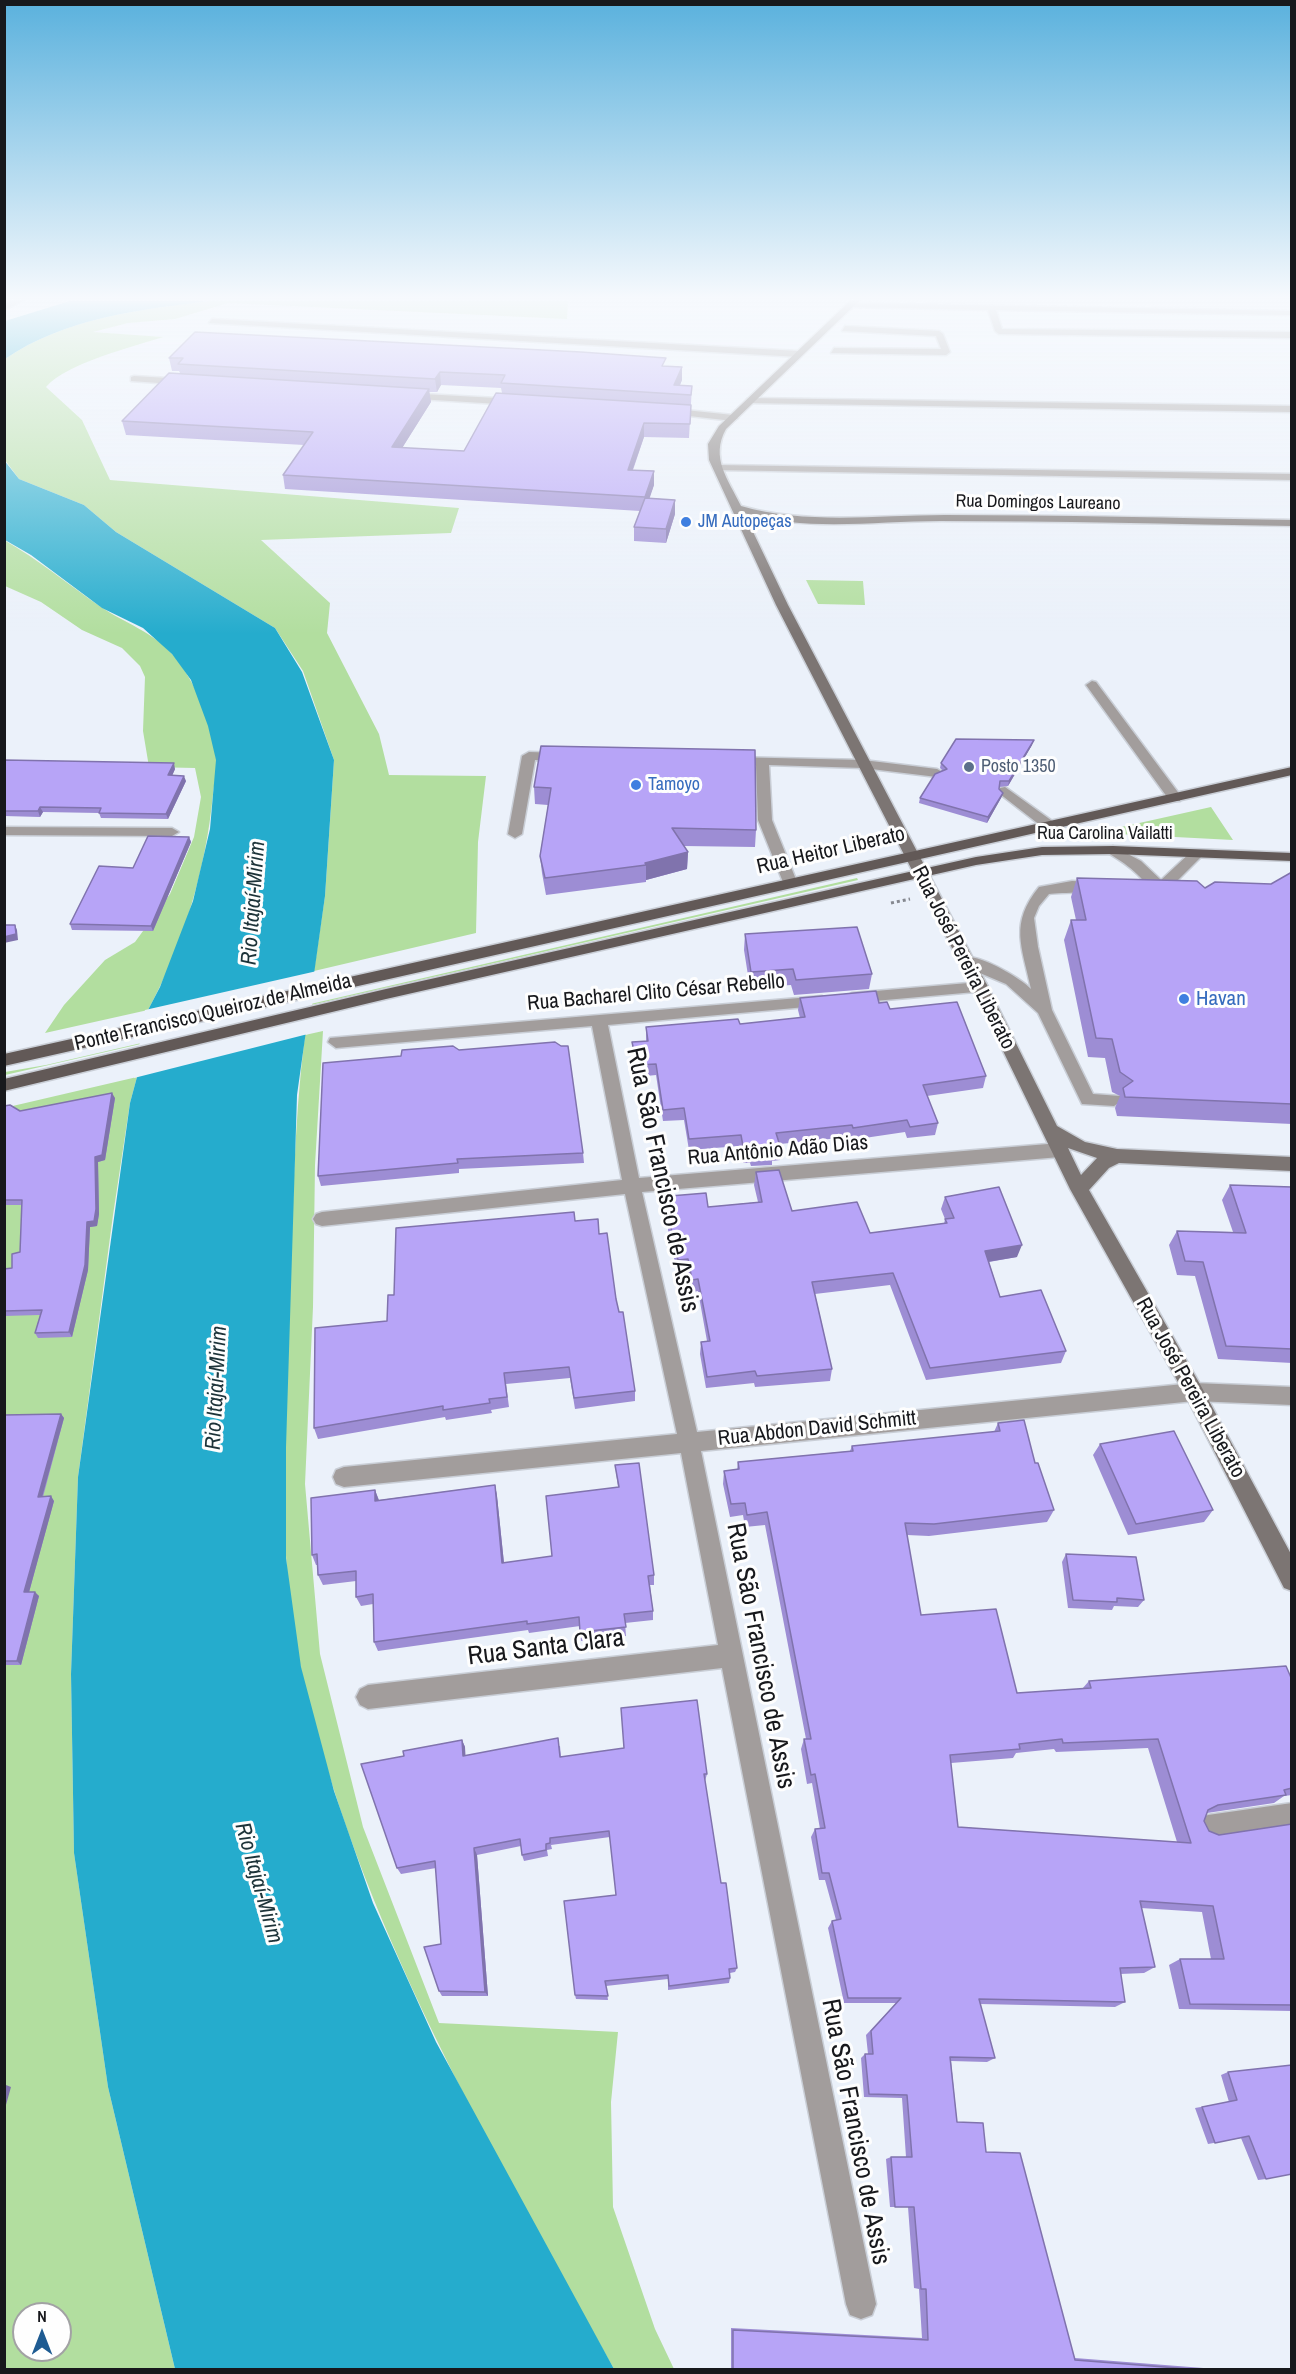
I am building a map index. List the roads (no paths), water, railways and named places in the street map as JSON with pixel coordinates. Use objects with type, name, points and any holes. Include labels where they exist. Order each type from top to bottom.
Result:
[{"type":"main road","name":"Rua José Pereira Liberato","points":[[739,412],[722,428],[713,444],[717,468],[863,764],[980,987],[1079,1189],[1194,1392],[1292,1580]]},
{"type":"main road","name":"Rua Domingos Laureano","points":[[737,508],[757,516],[785,520],[936,518],[1292,523]]},
{"type":"main road","name":"Rua Domingos Laureano","points":[[749,534],[758,526],[785,520]]},
{"type":"main road","name":"Rua Heitor Liberato","points":[[380,976],[910,855],[1292,771]]},
{"type":"main road","name":"Rua Carolina Vailatti","points":[[920,873],[1042,851],[1113,850],[1292,857]]},
{"type":"main road","name":"Rua Heitor Liberato","points":[[386,994],[920,873]]},
{"type":"main road","name":"Ponte Francisco Queiroz de Almeida","points":[[4,1060],[380,976]]},
{"type":"main road","name":"Ponte Francisco Queiroz de Almeida","points":[[4,1085],[386,994]]},
{"type":"main road","points":[[1050,1130],[1080,1147],[1117,1156],[1292,1164]]},
{"type":"main road","points":[[1079,1189],[1103,1163],[1117,1156]]},
{"type":"street","points":[[663,412],[733,418]]},
{"type":"street","points":[[717,468],[1292,477]]},
{"type":"street","points":[[1092,685],[1174,798]]},
{"type":"street","points":[[515,834],[529,756],[576,757]]},
{"type":"street","points":[[716,760],[863,764],[937,774]]},
{"type":"street","points":[[762,762],[765,820],[790,882]]},
{"type":"street","points":[[1005,791],[1050,826]]},
{"type":"street","points":[[4,831],[172,832]]},
{"type":"street","points":[[1113,850],[1136,863],[1162,894]]},
{"type":"street","points":[[1162,894],[1172,874],[1197,854]]},
{"type":"street","points":[[1114,1100],[1088,1100],[1044,1011],[1030,947],[1027,918],[1032,905],[1044,890],[1072,886],[1116,888]]},
{"type":"street","points":[[1139,889],[1162,894],[1184,891]]},
{"type":"street","points":[[966,961],[1012,980],[1044,1011]]},
{"type":"street","name":"Rua Bacharel Clito César Rebello","points":[[336,1042],[980,987]]},
{"type":"street","name":"Rua São Francisco de Assis","points":[[599,1019],[632,1186],[688,1442],[861,2304]]},
{"type":"street","name":"Rua Antônio Adão Dias","points":[[322,1219],[632,1186],[1060,1150]]},
{"type":"street","name":"Rua Abdon David Schmitt","points":[[344,1477],[1194,1392],[1292,1396]]},
{"type":"street","name":"Rua Santa Clara","points":[[368,1697],[731,1655]]},
{"type":"street","points":[[1208,1828],[1292,1815]]},
{"type":"water","name":"Rio Itajaí-Mirim","points":[[4,460],[19,479],[84,505],[116,532],[275,628],[302,672],[334,760],[325,896],[297,1095],[286,1447],[286,1558],[301,1667],[334,1791],[373,1903],[436,2042],[614,2369],[175,2369],[108,2087],[74,1853],[71,1674],[78,1477],[130,1103],[137,1077],[148,1010],[160,987],[193,901],[210,829],[216,760],[208,726],[191,680],[172,654],[143,628],[102,608],[31,555],[5,540]]},
{"type":"place","name":"JM Autopeças","points":[[686,522]]},
{"type":"place","name":"Posto 1350","points":[[969,767]]},
{"type":"place","name":"Tamoyo","points":[[636,785]]},
{"type":"place","name":"Havan","points":[[1184,999]]}]
